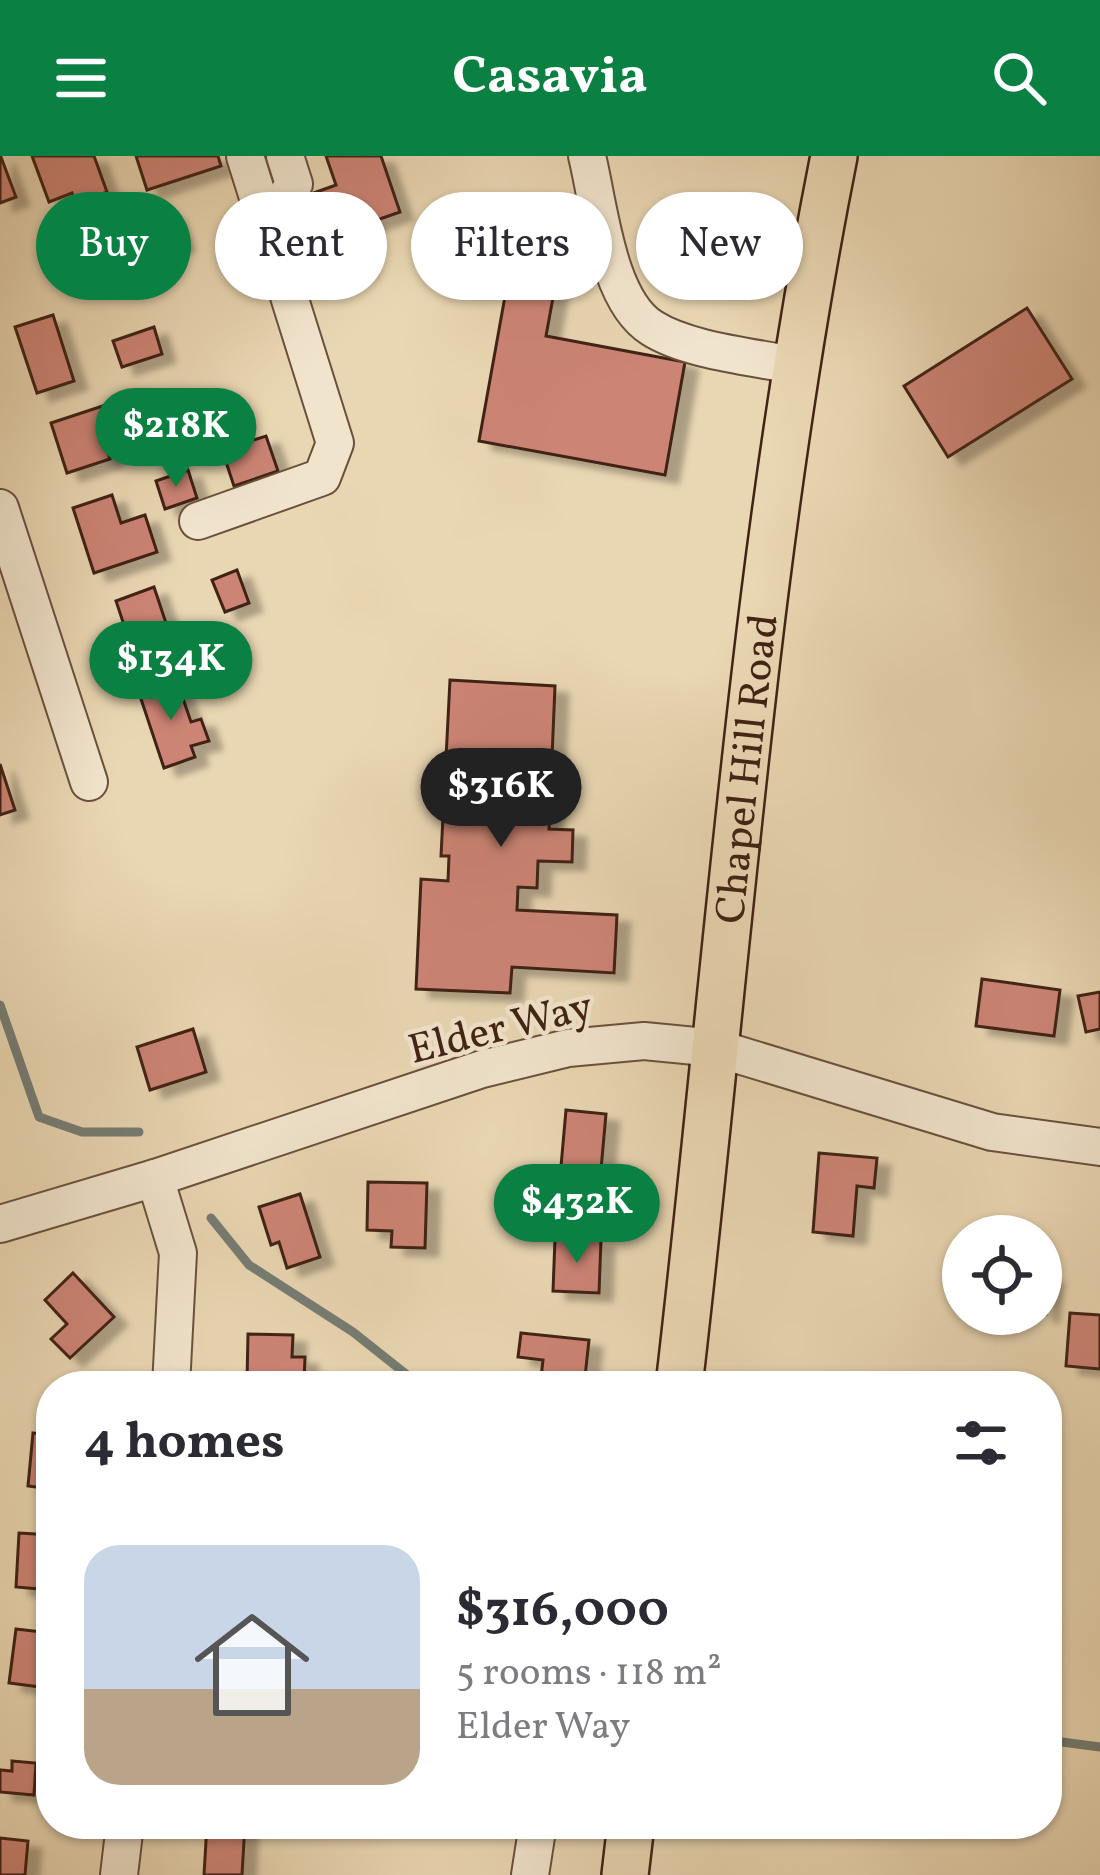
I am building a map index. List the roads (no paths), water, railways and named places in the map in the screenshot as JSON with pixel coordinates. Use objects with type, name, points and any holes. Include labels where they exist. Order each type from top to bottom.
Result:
[{"type":"main road","name":"Chapel Hill Road","points":[[681,1371],[764,596],[834,156]]},
{"type":"main road","points":[[626,1875],[630,1839]]},
{"type":"street","points":[[245,156],[257,192]]},
{"type":"street","points":[[285,156],[294,184],[289,192]]},
{"type":"street","points":[[587,156],[621,291],[649,327],[685,341],[797,367]]},
{"type":"street","points":[[198,521],[322,477],[335,443],[291,300]]},
{"type":"street","points":[[0,508],[8,565],[89,782]]},
{"type":"street","name":"Elder Way","points":[[0,1224],[155,1178],[482,1069],[568,1048],[644,1041],[716,1048],[992,1132],[1100,1147]]},
{"type":"street","points":[[155,1178],[178,1253],[172,1371]]},
{"type":"street","points":[[119,1875],[123,1839]]},
{"type":"street","points":[[530,1875],[536,1839]]},
{"type":"waterway","points":[[0,1005],[39,1117],[82,1132],[139,1132]]},
{"type":"waterway","points":[[211,1218],[249,1265],[353,1332],[402,1371]]},
{"type":"waterway","points":[[1062,1742],[1100,1747]]}]
